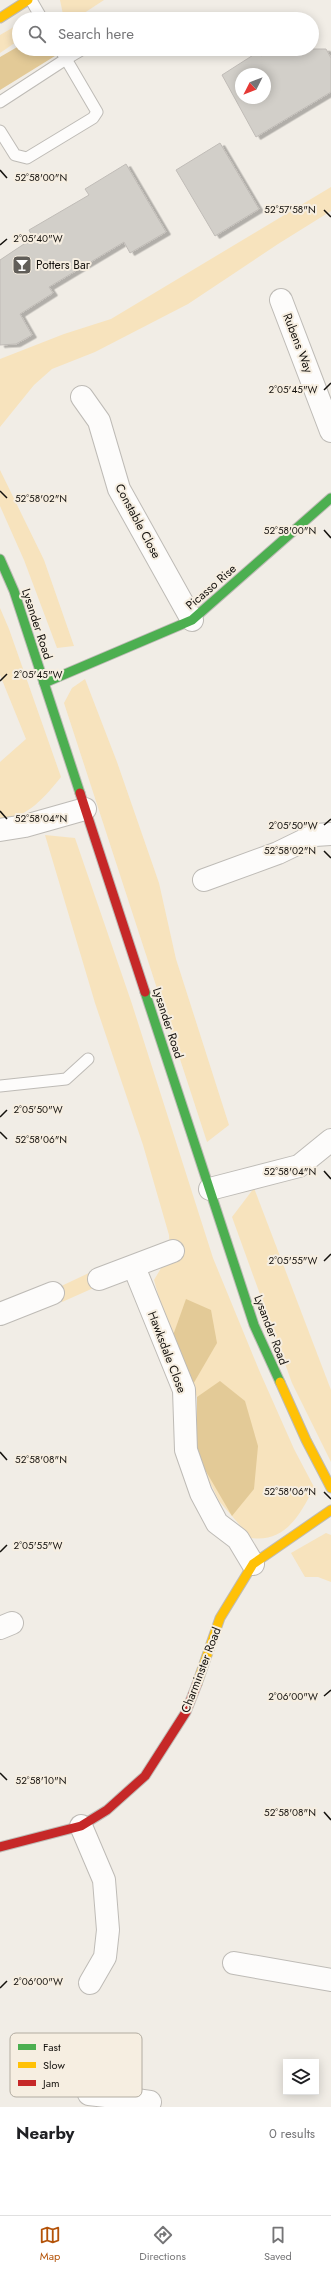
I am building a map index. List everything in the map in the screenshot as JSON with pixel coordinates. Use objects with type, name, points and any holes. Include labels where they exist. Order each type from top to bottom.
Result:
[{"type":"street","points":[[0,18],[29,0]]},
{"type":"street","name":"Rubens Way","points":[[281,300],[331,431]]},
{"type":"street","name":"Constable Close","points":[[82,397],[99,421],[119,489],[192,620]]},
{"type":"street","name":"Picasso Rise","points":[[44,683],[192,620],[331,498]]},
{"type":"street","name":"Lysander Road","points":[[0,559],[14,591],[254,1325],[306,1440],[331,1488]]},
{"type":"street","points":[[0,830],[25,826],[85,809]]},
{"type":"street","points":[[204,880],[278,853],[315,835],[331,834]]},
{"type":"street","points":[[210,1189],[299,1166],[331,1140]]},
{"type":"street","points":[[99,1279],[173,1252]]},
{"type":"street","name":"Hawksdale Close","points":[[134,1267],[184,1390],[186,1450],[201,1493],[217,1524],[238,1539],[254,1564]]},
{"type":"street","points":[[0,1314],[53,1293]]},
{"type":"street","name":"Charminster Road","points":[[0,1847],[82,1826],[107,1810],[145,1776],[186,1712],[207,1660],[220,1618],[254,1564],[331,1510]]},
{"type":"street","points":[[82,1826],[104,1880],[108,1930],[105,1957],[90,1983]]},
{"type":"street","points":[[234,1963],[331,1980]]},
{"type":"street","points":[[100,2097],[122,2103],[150,2102]]},
{"type":"lane","points":[[29,0],[37,12]]},
{"type":"lane","points":[[0,131],[15,155],[27,158],[92,118],[97,112],[64,56]]},
{"type":"lane","points":[[0,102],[71,56]]},
{"type":"lane","points":[[0,1086],[66,1079],[88,1060]]},
{"type":"shaded area","points":[[60,0],[104,0],[86,12],[63,12]]},
{"type":"shaded area","points":[[12,28],[12,45],[0,53],[0,35]]},
{"type":"shaded area","points":[[12,50],[12,56],[55,56],[0,90],[0,57]]},
{"type":"shaded area","points":[[331,187],[331,211],[278,244],[188,304],[95,352],[52,369],[34,385],[0,427],[0,359],[64,334],[111,319]]},
{"type":"shaded area","points":[[0,470],[44,560],[74,646],[57,648],[24,560],[0,506]]},
{"type":"shaded area","points":[[0,608],[9,629],[61,777],[42,799],[27,811],[10,819],[0,821],[0,762],[26,739],[0,675]]},
{"type":"shaded area","points":[[85,679],[117,762],[159,883],[176,959],[229,1125],[207,1142],[64,703],[72,688]]},
{"type":"shaded area","points":[[45,835],[75,838],[132,1004],[213,1258],[259,1370],[294,1449],[314,1487],[297,1516],[282,1531],[273,1536],[251,1538],[219,1501],[197,1456],[197,1397],[171,1341],[154,1280],[170,1253],[169,1235],[143,1145],[95,1003]]},
{"type":"shaded area","points":[[254,1188],[331,1390],[331,1462],[292,1383],[232,1217]]},
{"type":"shaded area","points":[[91,1272],[98,1286],[62,1302],[55,1289]]},
{"type":"shaded area","points":[[186,1299],[211,1310],[217,1343],[192,1386],[171,1341]]},
{"type":"shaded area","points":[[220,1381],[245,1401],[258,1446],[254,1489],[232,1516],[197,1456],[197,1397]]},
{"type":"shaded area","points":[[326,1533],[331,1535],[331,1582],[318,1577],[305,1577],[291,1553]]},
{"type":"building","points":[[319,49],[326,49],[331,58],[331,92],[256,137],[238,104],[271,104],[271,68],[235,68],[235,99],[222,75],[252,56],[319,56]]},
{"type":"building","points":[[220,143],[259,209],[215,236],[176,170]]},
{"type":"building","points":[[126,164],[166,232],[130,253],[124,242],[49,287],[53,293],[20,314],[32,335],[16,344],[0,345],[0,260],[33,238],[29,230],[89,195],[85,189]]},
{"type":"traffic: fast","points":[[44,683],[192,620],[331,498]]},
{"type":"traffic: fast","points":[[0,559],[14,591],[80,793]]},
{"type":"traffic: fast","points":[[145,992],[254,1325],[280,1382]]},
{"type":"traffic: slow","points":[[0,18],[28,0]]},
{"type":"traffic: slow","points":[[280,1382],[306,1440],[331,1488]]},
{"type":"traffic: slow","points":[[197,1684],[220,1618],[253,1564],[331,1510]]},
{"type":"traffic: jam","points":[[80,793],[145,992]]},
{"type":"traffic: jam","points":[[0,1847],[81,1826],[107,1810],[145,1776],[186,1712],[197,1684]]},
{"type":"place","name":"Potters Bar","points":[[22,265]]}]
